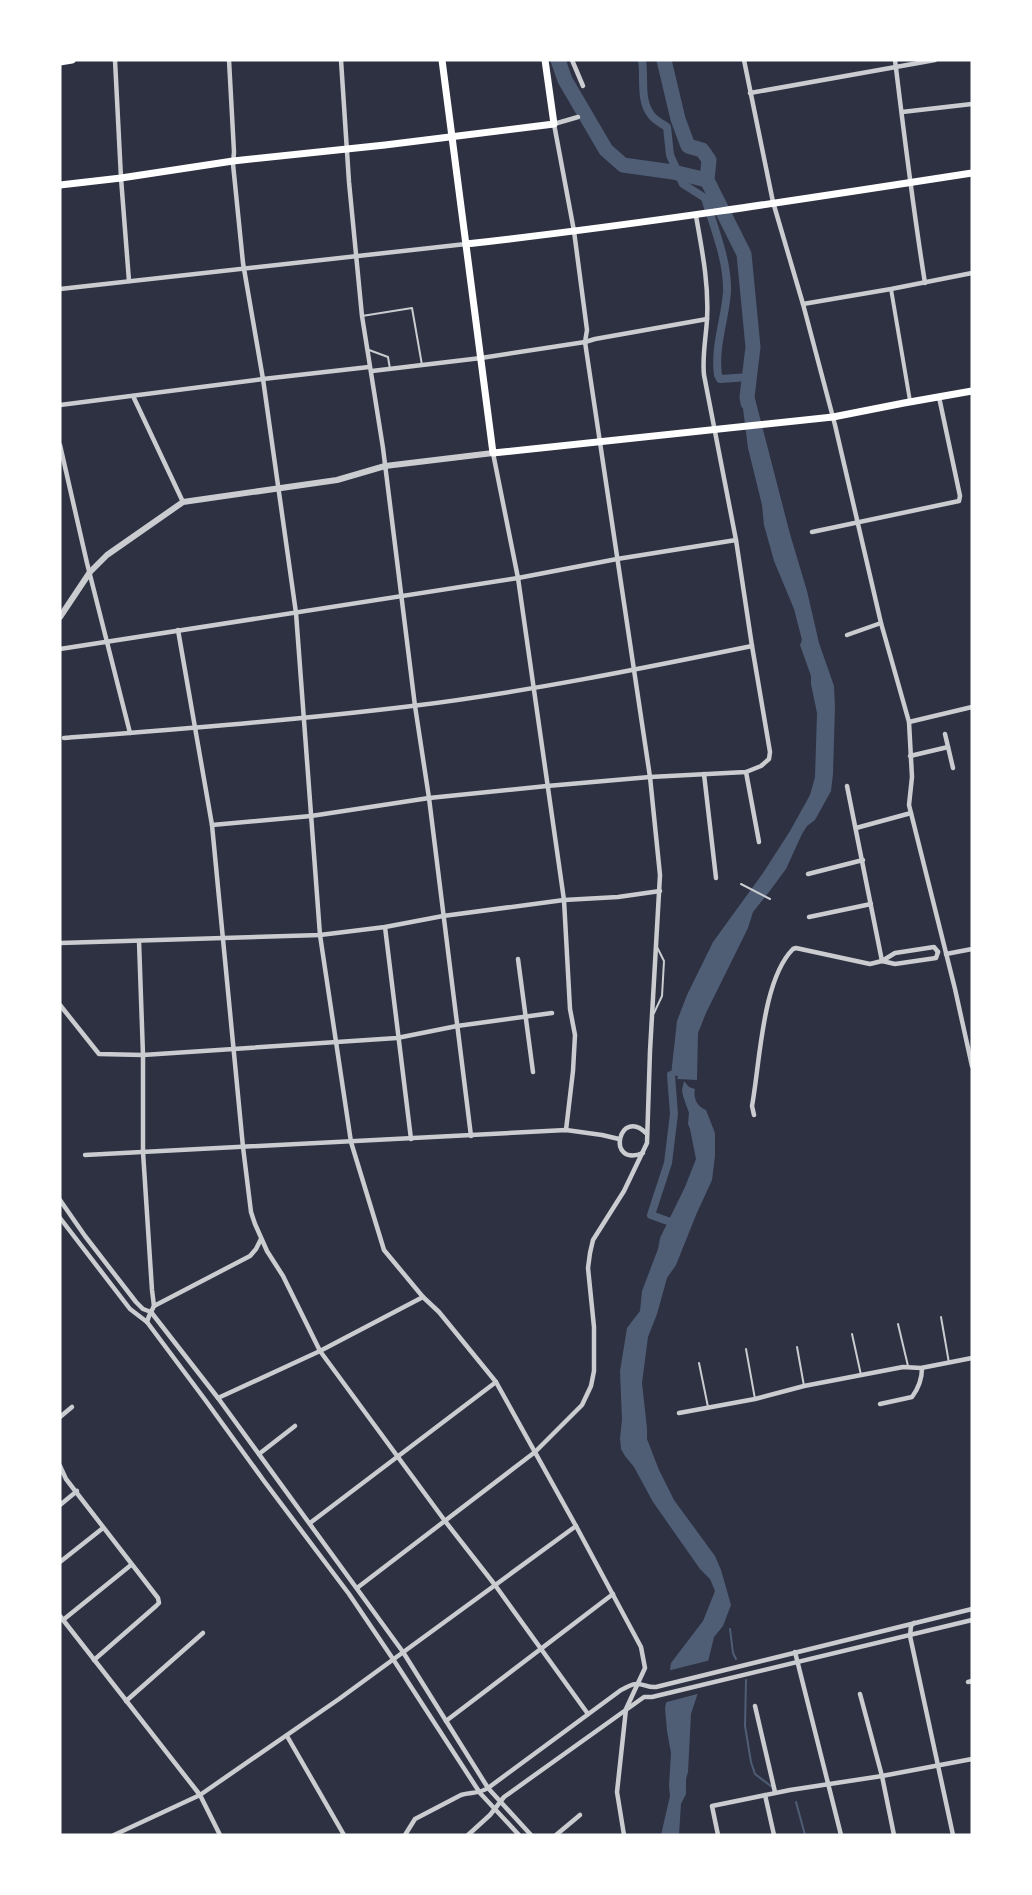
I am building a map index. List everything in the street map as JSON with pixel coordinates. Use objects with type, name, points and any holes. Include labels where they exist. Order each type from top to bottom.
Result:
[{"type":"main road","points":[[60,62],[72,60]]},
{"type":"main road","points":[[442,60],[492,453],[833,417],[910,401],[972,392]]},
{"type":"main road","points":[[60,185],[233,161],[554,124],[545,60]]},
{"type":"main road","points":[[466,244],[700,214],[972,174]]},
{"type":"street","points":[[115,60],[129,281]]},
{"type":"street","points":[[229,60],[233,161],[244,269],[264,379],[296,613],[320,934],[351,1142],[384,1250],[423,1297],[439,1312],[496,1382],[643,1653],[645,1668],[626,1709],[617,1792],[624,1835]]},
{"type":"street","points":[[341,60],[346,149],[362,316],[385,466],[471,1136]]},
{"type":"street","points":[[572,60],[583,86]]},
{"type":"street","points":[[744,60],[773,202],[833,417],[881,622],[909,722],[912,777],[909,805],[969,1040],[972,1066]]},
{"type":"street","points":[[895,60],[909,184],[925,283]]},
{"type":"street","points":[[750,93],[935,60]]},
{"type":"street","points":[[902,112],[972,104]]},
{"type":"street","points":[[357,1588],[535,1452],[582,1405],[591,1386],[594,1371],[594,1327],[588,1268],[593,1240],[624,1191],[647,1143],[651,1018],[660,891],[650,777],[585,342],[587,330],[574,231],[554,124],[578,117]]},
{"type":"street","points":[[212,825],[311,816],[429,798],[547,786],[746,772],[761,766],[769,759],[770,752],[736,540],[703,362],[707,319],[707,283],[700,214]]},
{"type":"street","points":[[60,290],[466,244]]},
{"type":"street","points":[[803,304],[972,273]]},
{"type":"street","points":[[891,289],[910,401]]},
{"type":"street","points":[[60,405],[264,379],[390,369],[481,358],[585,342],[707,319]]},
{"type":"street","points":[[132,396],[183,502]]},
{"type":"street","points":[[812,532],[959,501],[960,496],[939,397]]},
{"type":"street","points":[[60,445],[130,733]]},
{"type":"street","points":[[60,617],[90,572],[107,555],[183,502],[336,480],[385,466],[492,453],[518,578],[564,900],[570,1009],[575,1035],[566,1130]]},
{"type":"street","points":[[60,649],[518,578],[736,540]]},
{"type":"street","points":[[847,635],[881,622]]},
{"type":"street","points":[[178,630],[212,825],[243,1147],[251,1212],[261,1239],[283,1276],[320,1351],[495,1585],[588,1714]]},
{"type":"street","points":[[64,738],[415,706],[633,670],[752,646]]},
{"type":"street","points":[[909,722],[972,706]]},
{"type":"street","points":[[945,734],[953,768]]},
{"type":"street","points":[[910,756],[948,747]]},
{"type":"street","points":[[746,772],[759,842]]},
{"type":"street","points":[[704,774],[717,878]]},
{"type":"street","points":[[846,786],[882,961]]},
{"type":"street","points":[[856,828],[911,813]]},
{"type":"street","points":[[808,874],[862,860]]},
{"type":"street","points":[[60,943],[320,934],[385,927],[443,916],[564,900],[618,897],[660,891]]},
{"type":"street","points":[[809,916],[871,904]]},
{"type":"street","points":[[385,927],[411,1139]]},
{"type":"street","points":[[139,941],[143,1055],[143,1152],[154,1306],[147,1322]]},
{"type":"street","points":[[754,1115],[752,1106],[768,1001],[777,975],[790,953],[796,948],[870,964],[882,961],[895,953],[918,949],[934,947],[938,952],[945,953],[972,950]]},
{"type":"street","points":[[882,961],[895,964],[936,958],[938,952]]},
{"type":"street","points":[[518,959],[533,1072]]},
{"type":"street","points":[[60,1005],[99,1054],[143,1055],[398,1038],[457,1026],[552,1013]]},
{"type":"street","points":[[643,1153],[636,1156],[628,1155],[619,1145],[619,1139],[622,1131],[628,1127],[642,1128],[646,1134]]},
{"type":"street","points":[[85,1155],[566,1130],[619,1139]]},
{"type":"street","points":[[60,1200],[136,1302],[151,1312],[218,1398],[403,1652],[488,1788],[531,1835]]},
{"type":"street","points":[[60,1218],[130,1309],[147,1322],[348,1594],[480,1793],[519,1835]]},
{"type":"street","points":[[154,1306],[250,1256],[261,1239]]},
{"type":"street","points":[[218,1398],[320,1351],[423,1297]]},
{"type":"street","points":[[679,1413],[908,1366],[922,1368],[972,1358]]},
{"type":"street","points":[[880,1404],[912,1397],[917,1391],[922,1368]]},
{"type":"street","points":[[310,1524],[496,1382]]},
{"type":"street","points":[[60,1417],[72,1407]]},
{"type":"street","points":[[259,1454],[295,1426]]},
{"type":"street","points":[[60,1466],[66,1479],[158,1598],[159,1603],[94,1660]]},
{"type":"street","points":[[60,1505],[77,1491]]},
{"type":"street","points":[[114,1835],[200,1795],[287,1736],[576,1526]]},
{"type":"street","points":[[60,1562],[103,1528]]},
{"type":"street","points":[[131,1565],[62,1618],[200,1795],[220,1835]]},
{"type":"street","points":[[446,1721],[613,1594]]},
{"type":"street","points":[[405,1835],[416,1819],[461,1795],[480,1793],[621,1690],[637,1683],[650,1688],[656,1687],[972,1609]]},
{"type":"street","points":[[468,1835],[490,1815],[500,1800],[644,1697],[972,1620]]},
{"type":"street","points":[[914,1623],[911,1624],[910,1636],[953,1835]]},
{"type":"street","points":[[901,1626],[910,1636]]},
{"type":"street","points":[[126,1701],[203,1633]]},
{"type":"street","points":[[795,1652],[840,1835]]},
{"type":"street","points":[[860,1694],[882,1776],[894,1835]]},
{"type":"street","points":[[755,1706],[775,1792]]},
{"type":"street","points":[[287,1736],[344,1835]]},
{"type":"street","points":[[718,1835],[711,1806],[775,1792],[882,1776],[972,1759]]},
{"type":"street","points":[[765,1795],[774,1835]]},
{"type":"street","points":[[556,1835],[580,1815]]},
{"type":"lane","points":[[362,316],[412,308],[422,365]]},
{"type":"lane","points":[[367,349],[388,357],[390,369]]},
{"type":"lane","points":[[741,884],[770,898]]},
{"type":"lane","points":[[651,1018],[662,996],[664,961],[656,944]]},
{"type":"lane","points":[[941,1317],[949,1363]]},
{"type":"lane","points":[[898,1324],[908,1366]]},
{"type":"lane","points":[[852,1334],[861,1375]]},
{"type":"lane","points":[[797,1347],[804,1386]]},
{"type":"lane","points":[[746,1349],[755,1399]]},
{"type":"lane","points":[[699,1363],[708,1407]]},
{"type":"water","points":[[748,384],[752,387],[819,643],[834,686],[833,774],[831,791],[815,820],[802,834],[786,869],[753,912],[748,928],[706,1013],[698,1033],[697,1080],[677,1079],[678,1076],[671,1075],[677,1021],[687,995],[713,942],[790,831],[810,795],[815,777],[817,713],[811,676],[800,645],[802,640],[794,609],[774,561],[764,525],[762,505],[748,448],[741,393]]},
{"type":"water","points":[[684,1081],[689,1087],[695,1089],[696,1102],[706,1110],[715,1133],[715,1156],[712,1180],[676,1265],[667,1278],[648,1337],[642,1383],[647,1439],[674,1500],[715,1556],[731,1605],[723,1626],[714,1637],[691,1714],[686,1794],[681,1804],[679,1835],[661,1835],[670,1796],[671,1753],[665,1708],[672,1673],[671,1663],[703,1621],[715,1591],[710,1579],[700,1569],[653,1502],[634,1467],[621,1449],[620,1371],[627,1328],[640,1311],[642,1291],[660,1238],[696,1159],[688,1124],[689,1113],[682,1090]]},
{"type":"pier","points":[[711,1660],[701,1693],[663,1703],[669,1674],[667,1671]]},
{"type":"waterway","points":[[558,60],[565,80],[606,150],[623,165],[673,172],[707,180]]},
{"type":"waterway","points":[[642,60],[645,103],[652,116],[667,127],[670,155],[683,184],[705,198],[723,257],[727,292],[717,354],[718,375],[720,379],[749,377]]},
{"type":"waterway","points":[[664,60],[678,119],[688,146],[702,150],[709,160],[707,180],[744,254],[753,347],[748,403]]},
{"type":"waterway","points":[[671,1075],[674,1114],[668,1163],[651,1215],[676,1224]]},
{"type":"waterway","points":[[730,1629],[736,1659]]},
{"type":"waterway","points":[[746,1680],[745,1726],[751,1762],[755,1774],[772,1787]]},
{"type":"waterway","points":[[796,1802],[805,1835]]}]
